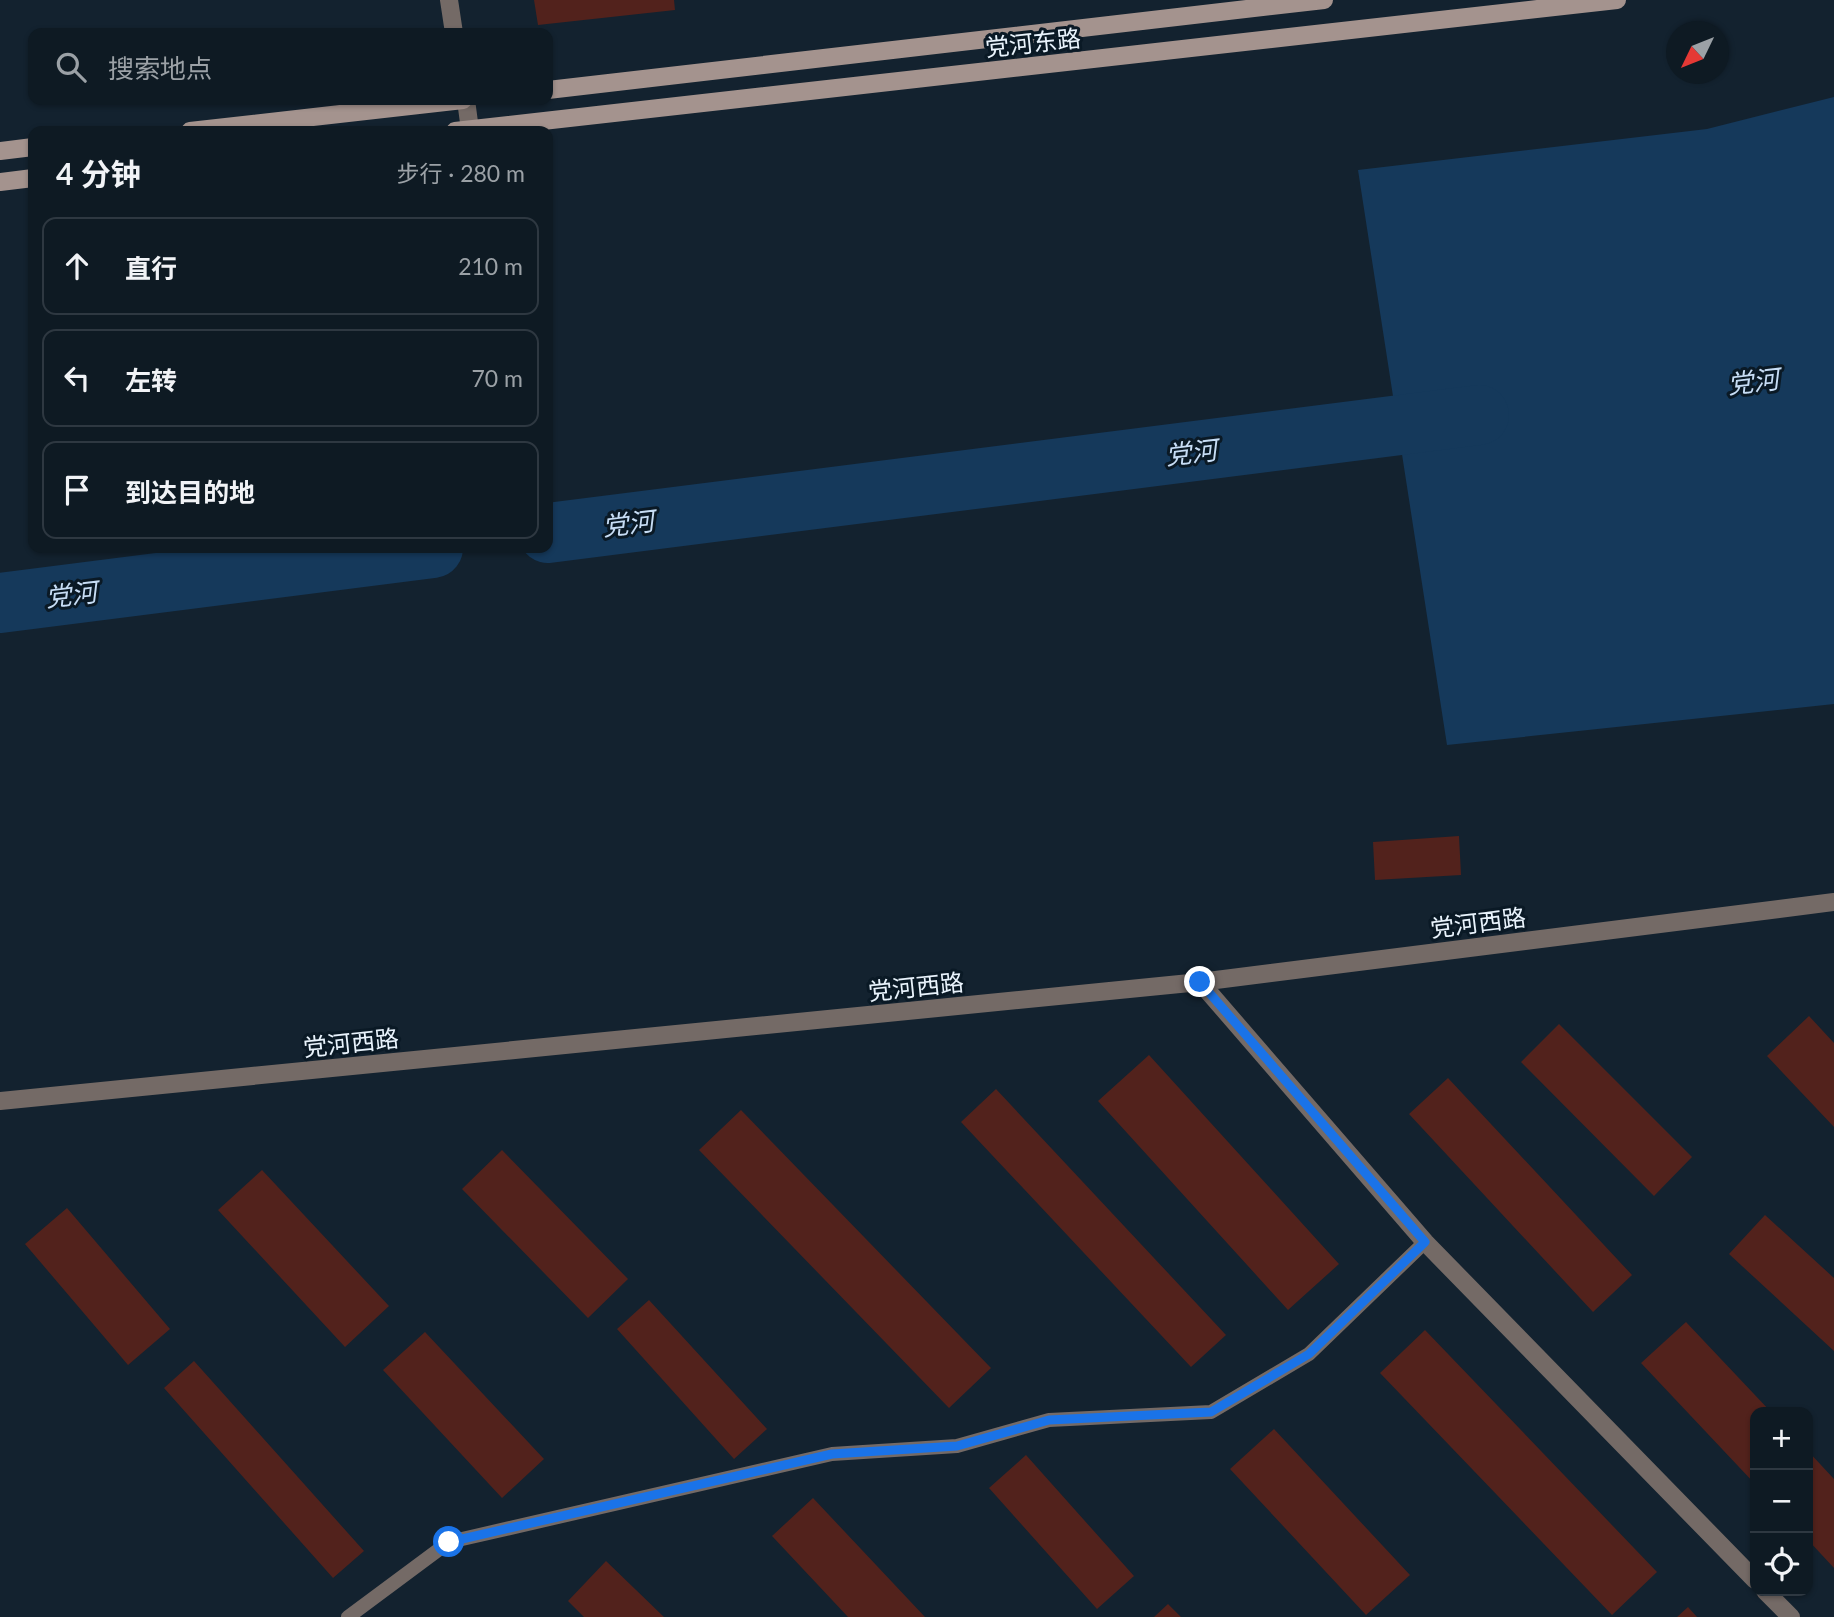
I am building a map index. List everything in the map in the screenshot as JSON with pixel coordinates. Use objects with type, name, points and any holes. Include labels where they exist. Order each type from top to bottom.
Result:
[{"type":"main road","points":[[553,89],[1324,0]]},
{"type":"main road","name":"党河东路","points":[[498,126],[1617,0]]},
{"type":"main road","points":[[234,126],[421,105]]},
{"type":"main road","points":[[0,151],[28,148]]},
{"type":"main road","points":[[0,182],[28,179]]},
{"type":"street","points":[[449,0],[453,28]]},
{"type":"street","points":[[462,126],[464,105]]},
{"type":"street","name":"党河西路","points":[[0,1101],[1200,982],[1834,902]]},
{"type":"street","points":[[1200,982],[1425,1242],[1750,1575]]},
{"type":"street","points":[[1770,1596],[1791,1617]]},
{"type":"lane","points":[[348,1617],[449,1542],[832,1454],[957,1446],[1049,1420],[1211,1412],[1309,1354],[1425,1242]]},
{"type":"water","points":[[1834,97],[1834,704],[1447,745],[1358,170],[1707,129]]},
{"type":"building","points":[[534,0],[674,0],[675,10],[538,25]]},
{"type":"building","points":[[1459,836],[1461,875],[1375,880],[1373,842]]},
{"type":"building","points":[[1809,1016],[1834,1043],[1834,1127],[1767,1056]]},
{"type":"building","points":[[1559,1024],[1692,1157],[1654,1196],[1521,1062]]},
{"type":"building","points":[[1149,1055],[1339,1264],[1288,1310],[1098,1101]]},
{"type":"building","points":[[1448,1078],[1632,1275],[1593,1312],[1409,1114]]},
{"type":"building","points":[[996,1089],[1226,1335],[1191,1367],[961,1122]]},
{"type":"building","points":[[741,1110],[991,1368],[949,1408],[699,1150]]},
{"type":"building","points":[[502,1150],[628,1279],[588,1318],[462,1189]]},
{"type":"building","points":[[262,1170],[389,1306],[345,1347],[218,1210]]},
{"type":"building","points":[[67,1208],[170,1329],[128,1365],[25,1244]]},
{"type":"building","points":[[1765,1215],[1834,1278],[1834,1351],[1729,1254]]},
{"type":"building","points":[[649,1300],[767,1429],[734,1459],[617,1329]]},
{"type":"building","points":[[1686,1322],[1766,1407],[1750,1407],[1750,1479],[1641,1363]]},
{"type":"building","points":[[1425,1330],[1657,1572],[1612,1615],[1380,1373]]},
{"type":"building","points":[[425,1332],[544,1459],[502,1498],[383,1370]]},
{"type":"building","points":[[194,1361],[364,1551],[333,1578],[164,1388]]},
{"type":"building","points":[[1274,1429],[1410,1575],[1366,1615],[1230,1469]]},
{"type":"building","points":[[1026,1455],[1134,1576],[1097,1609],[989,1488]]},
{"type":"building","points":[[1813,1456],[1834,1479],[1834,1568],[1813,1545]]},
{"type":"building","points":[[813,1498],[925,1617],[848,1617],[772,1536]]},
{"type":"building","points":[[606,1561],[664,1617],[584,1617],[568,1601]]},
{"type":"building","points":[[1168,1604],[1181,1617],[1154,1617]]},
{"type":"building","points":[[1688,1607],[1697,1617],[1677,1617]]},
{"type":"waterway","name":"党河","points":[[553,532],[1479,415]]},
{"type":"waterway","name":"党河","points":[[0,603],[394,553]]},
{"type":"route","points":[[449,1542],[832,1454],[957,1446],[1049,1420],[1211,1412],[1309,1354],[1425,1242],[1200,982]]}]
